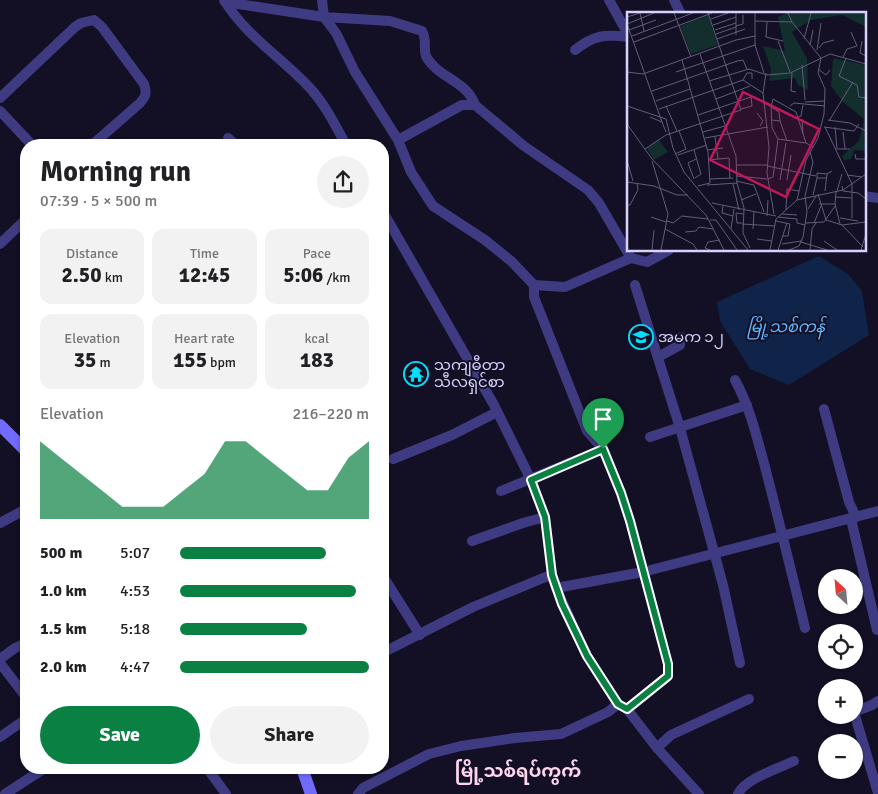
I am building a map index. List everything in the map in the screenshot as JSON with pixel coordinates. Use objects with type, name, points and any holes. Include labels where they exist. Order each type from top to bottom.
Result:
[{"type":"street","points":[[322,0],[324,17],[336,33],[355,72],[398,140],[411,172],[433,206],[485,240],[511,261],[534,285],[571,286],[631,258],[647,262],[667,251]]},
{"type":"street","points":[[674,0],[680,12]]},
{"type":"street","points":[[224,1],[324,17],[390,22],[422,32],[425,38],[425,52],[428,59],[466,89],[475,105],[524,146],[588,190],[599,202],[631,258]]},
{"type":"street","points":[[224,1],[235,17],[310,88],[325,108],[343,139]]},
{"type":"street","points":[[612,2],[627,34]]},
{"type":"street","points":[[0,98],[81,22],[94,20],[107,34],[144,84],[146,91],[146,96],[140,103],[99,139]]},
{"type":"street","points":[[575,50],[595,37],[627,36]]},
{"type":"street","points":[[398,140],[462,105],[475,105]]},
{"type":"street","points":[[0,112],[26,139]]},
{"type":"street","points":[[0,244],[20,225]]},
{"type":"street","points":[[389,226],[497,412],[531,480],[545,517],[552,575],[556,588],[587,656],[623,707],[656,748],[699,794]]},
{"type":"street","points":[[358,794],[363,788],[429,754],[461,746],[515,738],[562,734],[623,707],[668,676],[668,664],[624,502],[603,449],[586,431],[534,297],[534,285]]},
{"type":"street","points":[[636,285],[680,428],[715,554],[740,663]]},
{"type":"street","points":[[658,357],[680,345],[681,337]]},
{"type":"street","points":[[735,380],[747,405],[783,536],[805,628]]},
{"type":"street","points":[[650,437],[747,405]]},
{"type":"street","points":[[824,409],[853,518],[877,630]]},
{"type":"street","points":[[393,459],[452,435],[497,412]]},
{"type":"street","points":[[0,425],[20,445]]},
{"type":"street","points":[[502,491],[603,449]]},
{"type":"street","points":[[556,588],[644,572],[878,511]]},
{"type":"street","points":[[0,523],[20,512]]},
{"type":"street","points":[[472,541],[545,517]]},
{"type":"street","points":[[389,650],[473,607],[552,575]]},
{"type":"street","points":[[389,586],[420,635]]},
{"type":"street","points":[[0,659],[20,646]]},
{"type":"street","points":[[0,664],[20,689]]},
{"type":"street","points":[[656,748],[671,736],[749,699]]},
{"type":"street","points":[[878,701],[872,706],[854,712],[878,793]]},
{"type":"street","points":[[0,737],[20,723]]},
{"type":"street","points":[[738,794],[741,788],[750,782],[794,762]]},
{"type":"street","points":[[6,794],[36,774]]},
{"type":"street","points":[[212,774],[226,794]]},
{"type":"street","points":[[304,774],[311,794]]},
{"type":"water","name":"မြို့သစ်ကန်","points":[[819,256],[848,274],[862,291],[869,335],[789,385],[750,369],[720,321],[717,302]]},
{"type":"place","name":"အမက ၁၂","points":[[641,337]]},
{"type":"place","name":"သကျဓီတာ သီလရှင်စာ","points":[[416,374]]},
{"type":"district","name":"မြို့သစ်ရပ်ကွက်","points":[[518,771]]},
{"type":"route","points":[[603,449],[630,521],[668,664],[668,676],[627,709],[618,704],[587,656],[562,604],[552,575],[545,517],[531,480],[603,449]]}]
